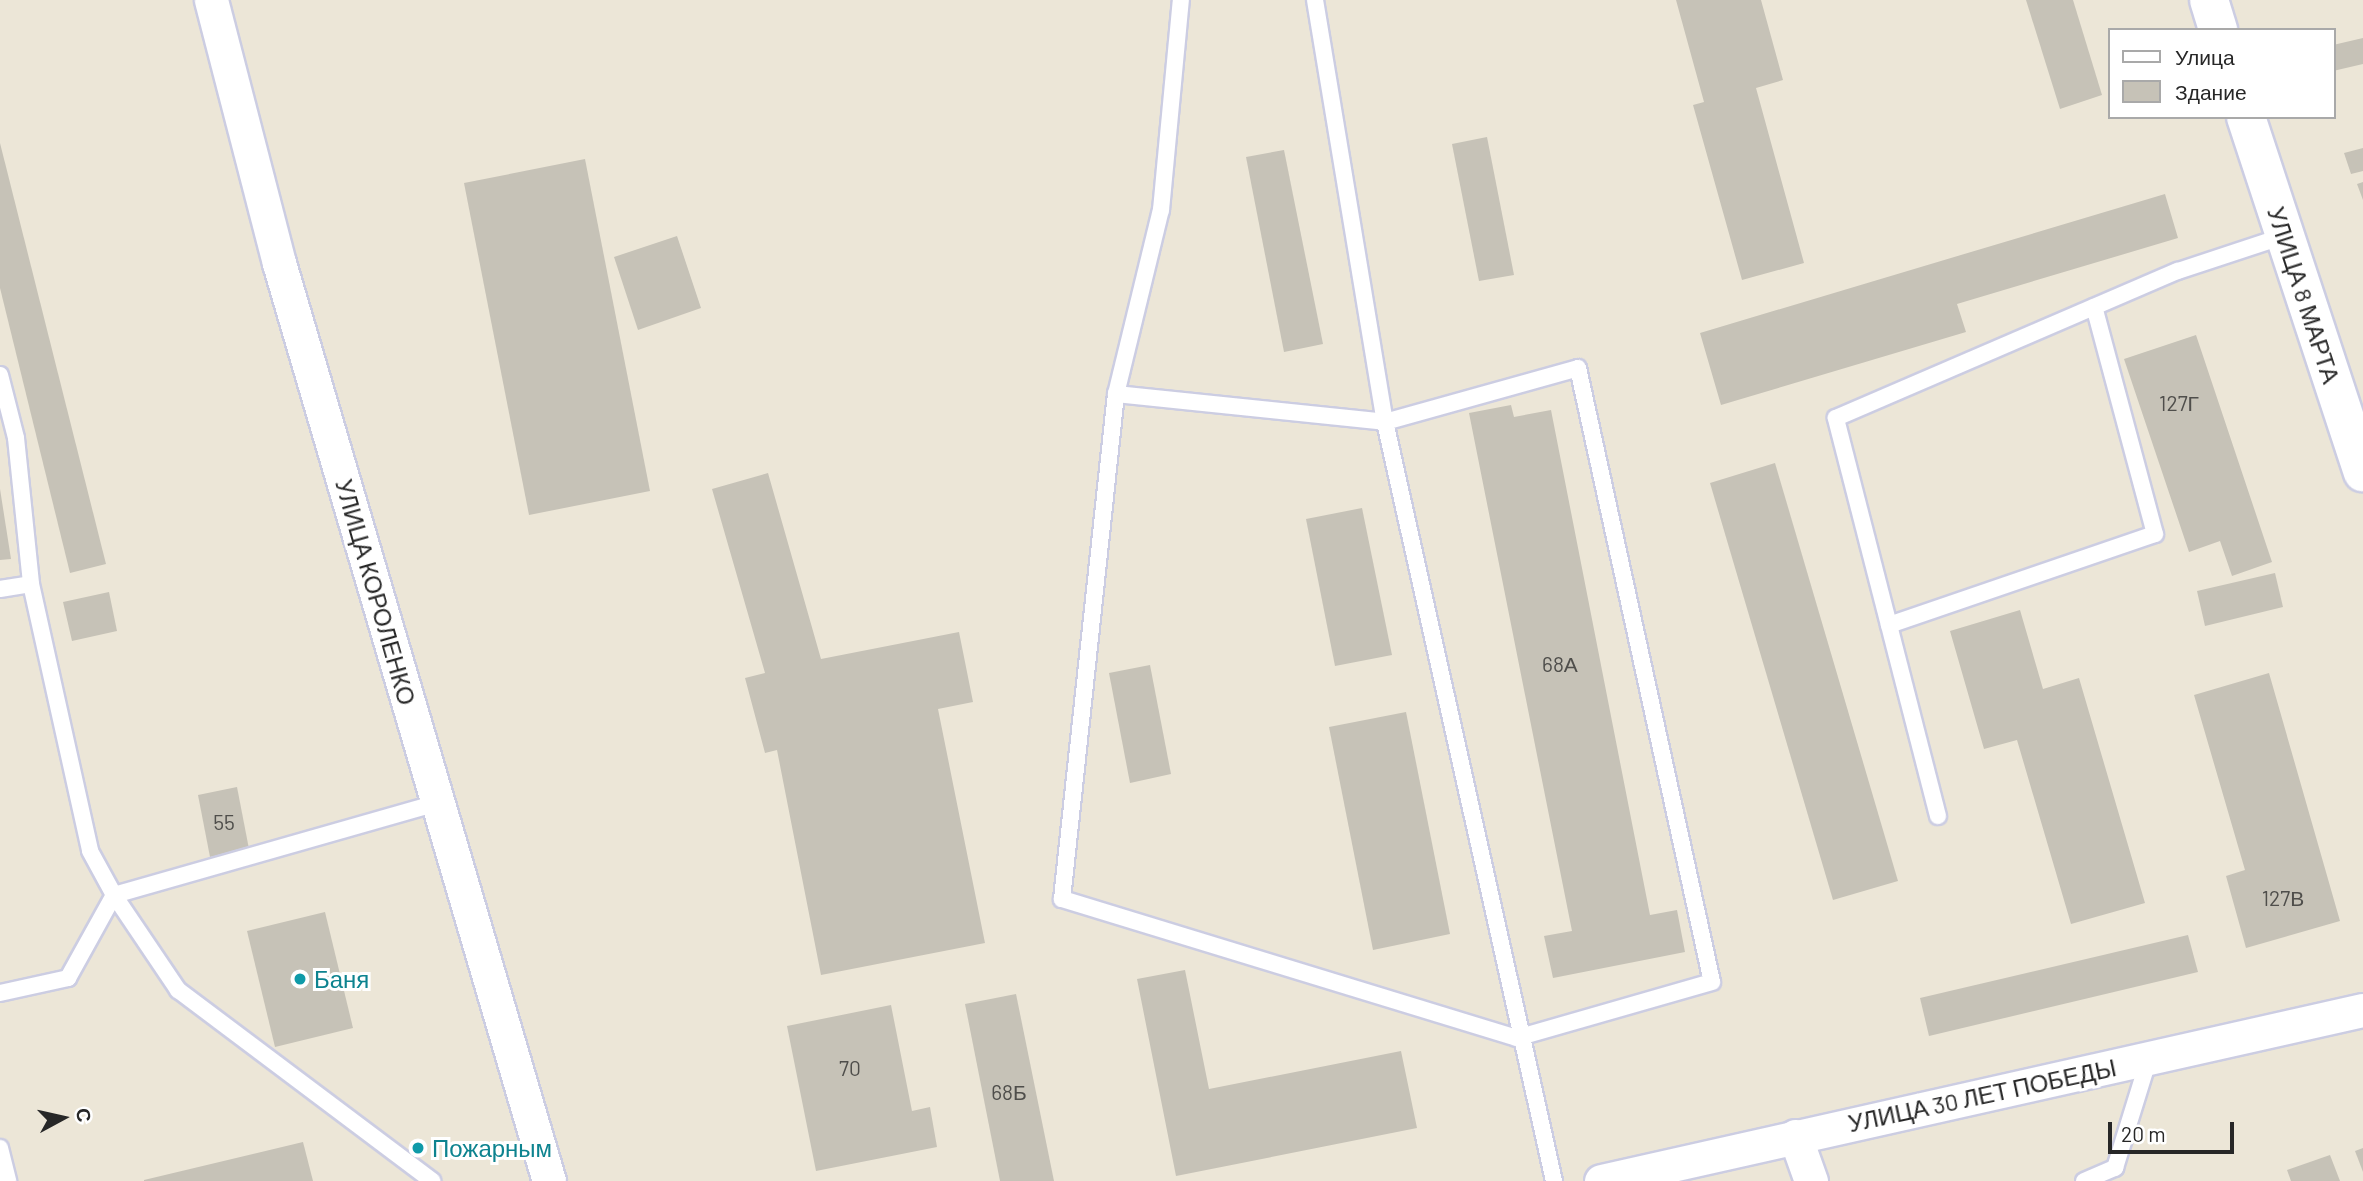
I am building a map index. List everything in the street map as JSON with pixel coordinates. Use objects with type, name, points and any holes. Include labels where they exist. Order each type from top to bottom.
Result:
[{"type":"main road","points":[[2209,0],[2217,28]]},
{"type":"main road","name":"УЛИЦА 8 МАРТА","points":[[2247,119],[2363,472]]},
{"type":"street","name":"УЛИЦА КОРОЛЕНКО","points":[[211,0],[279,263],[549,1181]]},
{"type":"street","name":"УЛИЦА 30 ЛЕТ ПОБЕДЫ","points":[[1601,1181],[2363,1010]]},
{"type":"street","points":[[1795,1136],[1811,1181]]},
{"type":"lane","points":[[1116,394],[1385,422],[1578,368],[1712,982],[1517,1038],[1062,899],[1116,394],[1161,210],[1181,0]]},
{"type":"lane","points":[[1315,0],[1385,422],[1517,1038],[1554,1181]]},
{"type":"lane","points":[[1938,816],[1836,418],[2094,307],[2284,236]]},
{"type":"lane","points":[[1889,625],[2155,534],[2094,307]]},
{"type":"lane","points":[[0,375],[31,584],[90,851],[114,895],[178,990],[432,1181]]},
{"type":"lane","points":[[0,589],[31,584]]},
{"type":"lane","points":[[0,993],[68,978],[114,895],[438,803]]},
{"type":"lane","points":[[2084,1181],[2115,1168],[2149,1058]]},
{"type":"lane","points":[[0,1148],[8,1181]]},
{"type":"building","points":[[1676,0],[1761,0],[1783,80],[1756,88],[1804,263],[1742,280],[1693,105],[1704,102]]},
{"type":"building","points":[[2026,0],[2073,0],[2102,95],[2060,109]]},
{"type":"building","points":[[2363,38],[2363,64],[2335,71],[2335,45]]},
{"type":"building","points":[[1487,137],[1514,275],[1479,281],[1452,144]]},
{"type":"building","points":[[0,143],[106,564],[70,573],[0,288]]},
{"type":"building","points":[[2363,148],[2363,171],[2351,174],[2344,153]]},
{"type":"building","points":[[1284,150],[1323,344],[1284,352],[1246,157]]},
{"type":"building","points":[[585,159],[650,491],[529,515],[464,183]]},
{"type":"building","points":[[2363,182],[2363,200],[2357,184]]},
{"type":"building","points":[[2165,194],[2178,238],[1957,304],[1966,332],[1721,405],[1700,333]]},
{"type":"building","points":[[677,236],[701,308],[638,330],[614,257]]},
{"type":"building","points":[[2196,335],[2272,562],[2232,576],[2220,541],[2189,552],[2124,359]]},
{"type":"building","points":[[1511,405],[1514,417],[1551,410],[1650,915],[1677,910],[1685,952],[1553,978],[1544,936],[1572,931],[1469,413]]},
{"type":"building","points":[[1775,463],[1898,881],[1833,900],[1710,483]]},
{"type":"building","points":[[768,473],[821,659],[959,632],[973,702],[938,709],[985,943],[821,975],[777,750],[765,753],[745,678],[765,673],[712,489]]},
{"type":"building","points":[[0,489],[11,559],[0,560]]},
{"type":"building","points":[[1362,508],[1392,655],[1335,666],[1306,519]]},
{"type":"building","points":[[2275,573],[2283,607],[2205,626],[2197,591]]},
{"type":"building","points":[[109,592],[117,631],[72,641],[63,602]]},
{"type":"building","points":[[2020,610],[2043,689],[2079,678],[2145,903],[2071,924],[2017,740],[1984,749],[1950,631]]},
{"type":"building","points":[[1150,665],[1171,774],[1130,783],[1109,673]]},
{"type":"building","points":[[2269,673],[2340,921],[2246,948],[2226,876],[2245,870],[2194,695]]},
{"type":"building","points":[[1406,712],[1450,934],[1373,950],[1329,727]]},
{"type":"building","points":[[237,787],[249,849],[210,857],[198,795]]},
{"type":"building","name":"Баня","points":[[325,912],[353,1028],[275,1047],[247,931]]},
{"type":"building","points":[[2188,935],[2198,972],[1929,1036],[1920,998]]},
{"type":"building","points":[[1185,970],[1209,1089],[1401,1051],[1417,1128],[1176,1176],[1137,979]]},
{"type":"building","points":[[1016,994],[1054,1181],[1000,1181],[965,1004]]},
{"type":"building","points":[[891,1005],[912,1111],[930,1107],[937,1147],[816,1171],[787,1026]]},
{"type":"building","points":[[303,1142],[313,1181],[144,1181],[144,1180]]},
{"type":"building","points":[[2363,1148],[2363,1172],[2355,1151]]},
{"type":"building","points":[[2330,1155],[2340,1181],[2291,1181],[2287,1170]]},
{"type":"place","name":"Баня","points":[[300,979]]},
{"type":"place","name":"Пожарным","points":[[418,1148]]}]
